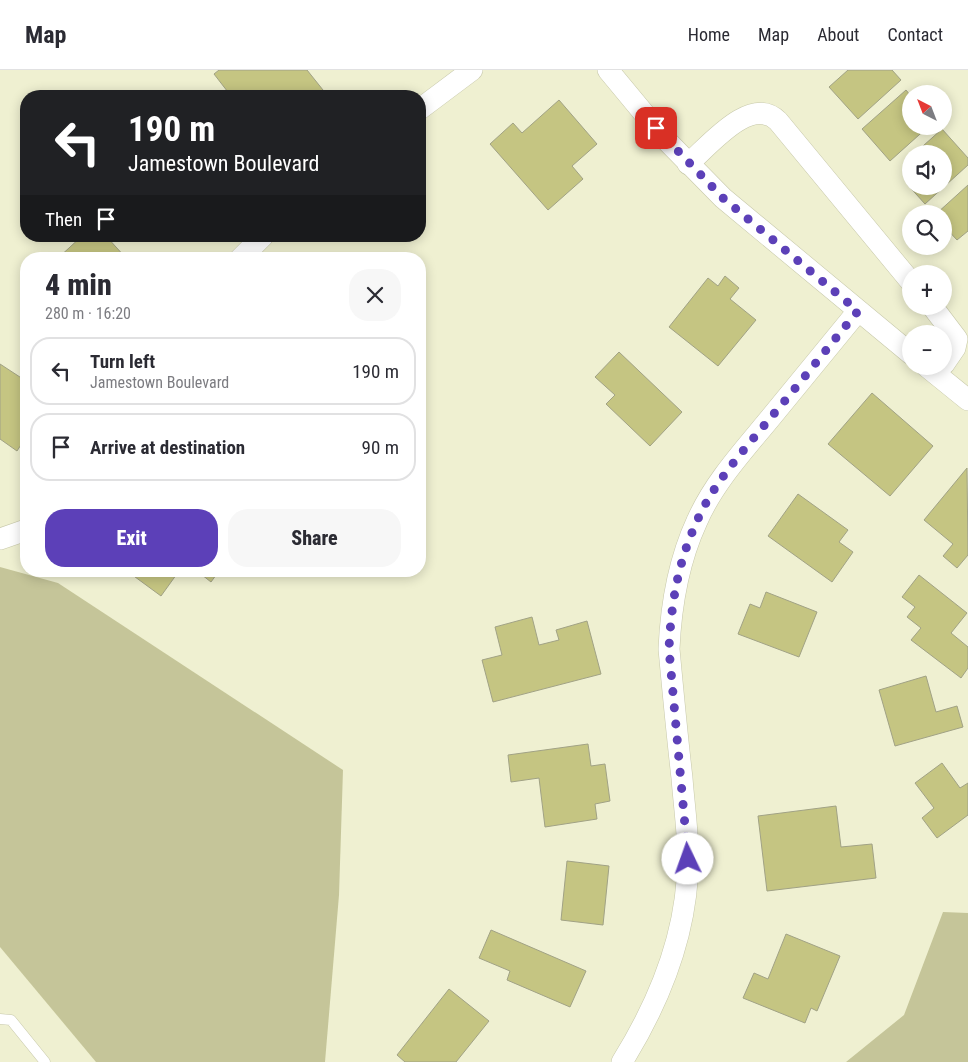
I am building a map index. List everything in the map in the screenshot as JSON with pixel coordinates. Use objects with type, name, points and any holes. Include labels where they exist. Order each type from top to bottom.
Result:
[{"type":"street","points":[[426,104],[472,70]]},
{"type":"street","points":[[608,70],[666,140],[723,198],[902,347]]},
{"type":"street","points":[[688,164],[736,122],[755,113],[770,114],[778,121],[902,271]]},
{"type":"street","points":[[247,252],[257,242]]},
{"type":"street","points":[[622,1062],[649,1016],[662,988],[673,956],[686,889],[688,859],[686,827],[669,649],[670,621],[675,588],[683,556],[697,520],[716,487],[858,311]]},
{"type":"street","points":[[939,315],[946,325]]},
{"type":"street","points":[[952,332],[957,339],[955,348],[952,351]]},
{"type":"street","points":[[944,375],[968,400]]},
{"type":"street","points":[[0,539],[20,532]]},
{"type":"lane","points":[[0,1019],[11,1020],[45,1062]]},
{"type":"green space","points":[[0,567],[20,573],[20,577],[36,577],[58,583],[343,770],[339,895],[325,1062],[96,1062],[0,947]]},
{"type":"green space","points":[[943,912],[968,913],[968,1062],[846,1062],[904,1015]]},
{"type":"building","points":[[219,70],[307,70],[323,90],[226,90],[214,74]]},
{"type":"building","points":[[848,70],[892,70],[901,80],[858,119],[829,87]]},
{"type":"building","points":[[902,94],[902,135],[919,135],[908,145],[902,145],[902,150],[890,161],[862,129]]},
{"type":"building","points":[[559,100],[597,144],[572,166],[583,179],[548,210],[490,144],[513,123],[522,133]]},
{"type":"building","points":[[935,135],[947,135],[968,158],[968,165],[952,180],[952,145],[924,145]]},
{"type":"building","points":[[968,185],[968,231],[957,240],[952,235],[952,205],[946,205]]},
{"type":"building","points":[[917,195],[935,195],[925,204]]},
{"type":"building","points":[[75,242],[111,242],[121,252],[65,252]]},
{"type":"building","points":[[725,276],[739,288],[730,299],[756,320],[718,366],[669,327],[708,278],[718,286]]},
{"type":"building","points":[[619,352],[682,412],[650,446],[606,404],[615,395],[595,377]]},
{"type":"building","points":[[0,364],[20,377],[20,446],[17,451],[0,439]]},
{"type":"building","points":[[872,393],[933,446],[890,496],[828,444]]},
{"type":"building","points":[[967,468],[968,555],[957,568],[943,556],[953,544],[924,520]]},
{"type":"building","points":[[798,494],[848,530],[839,542],[853,552],[832,582],[768,536]]},
{"type":"building","points":[[919,575],[967,613],[951,633],[968,647],[968,668],[961,678],[911,640],[921,628],[907,617],[915,607],[902,597]]},
{"type":"building","points":[[135,577],[175,577],[161,596]]},
{"type":"building","points":[[205,577],[215,577],[211,582]]},
{"type":"building","points":[[766,592],[817,612],[799,657],[738,634],[750,604],[760,608]]},
{"type":"building","points":[[532,617],[539,645],[559,640],[556,630],[587,621],[601,674],[493,702],[482,660],[502,655],[495,627]]},
{"type":"building","points":[[926,676],[936,712],[957,706],[963,727],[895,746],[879,690]]},
{"type":"building","points":[[588,744],[591,766],[605,764],[610,801],[595,804],[597,819],[545,827],[539,778],[511,782],[508,755]]},
{"type":"building","points":[[942,763],[960,788],[968,783],[968,815],[937,838],[922,818],[934,808],[915,783]]},
{"type":"building","points":[[836,806],[841,847],[872,844],[876,878],[767,891],[758,816]]},
{"type":"building","points":[[567,861],[609,866],[603,925],[561,920]]},
{"type":"building","points":[[491,930],[586,971],[570,1007],[507,980],[510,971],[479,958]]},
{"type":"building","points":[[786,934],[840,956],[817,1011],[811,1008],[805,1023],[743,998],[754,973],[768,979]]},
{"type":"building","points":[[449,989],[489,1021],[456,1062],[405,1062],[397,1055]]},
{"type":"route","points":[[656,128],[723,198],[858,311],[743,451],[716,487],[697,520],[683,556],[675,588],[670,621],[669,649],[688,859]]}]
